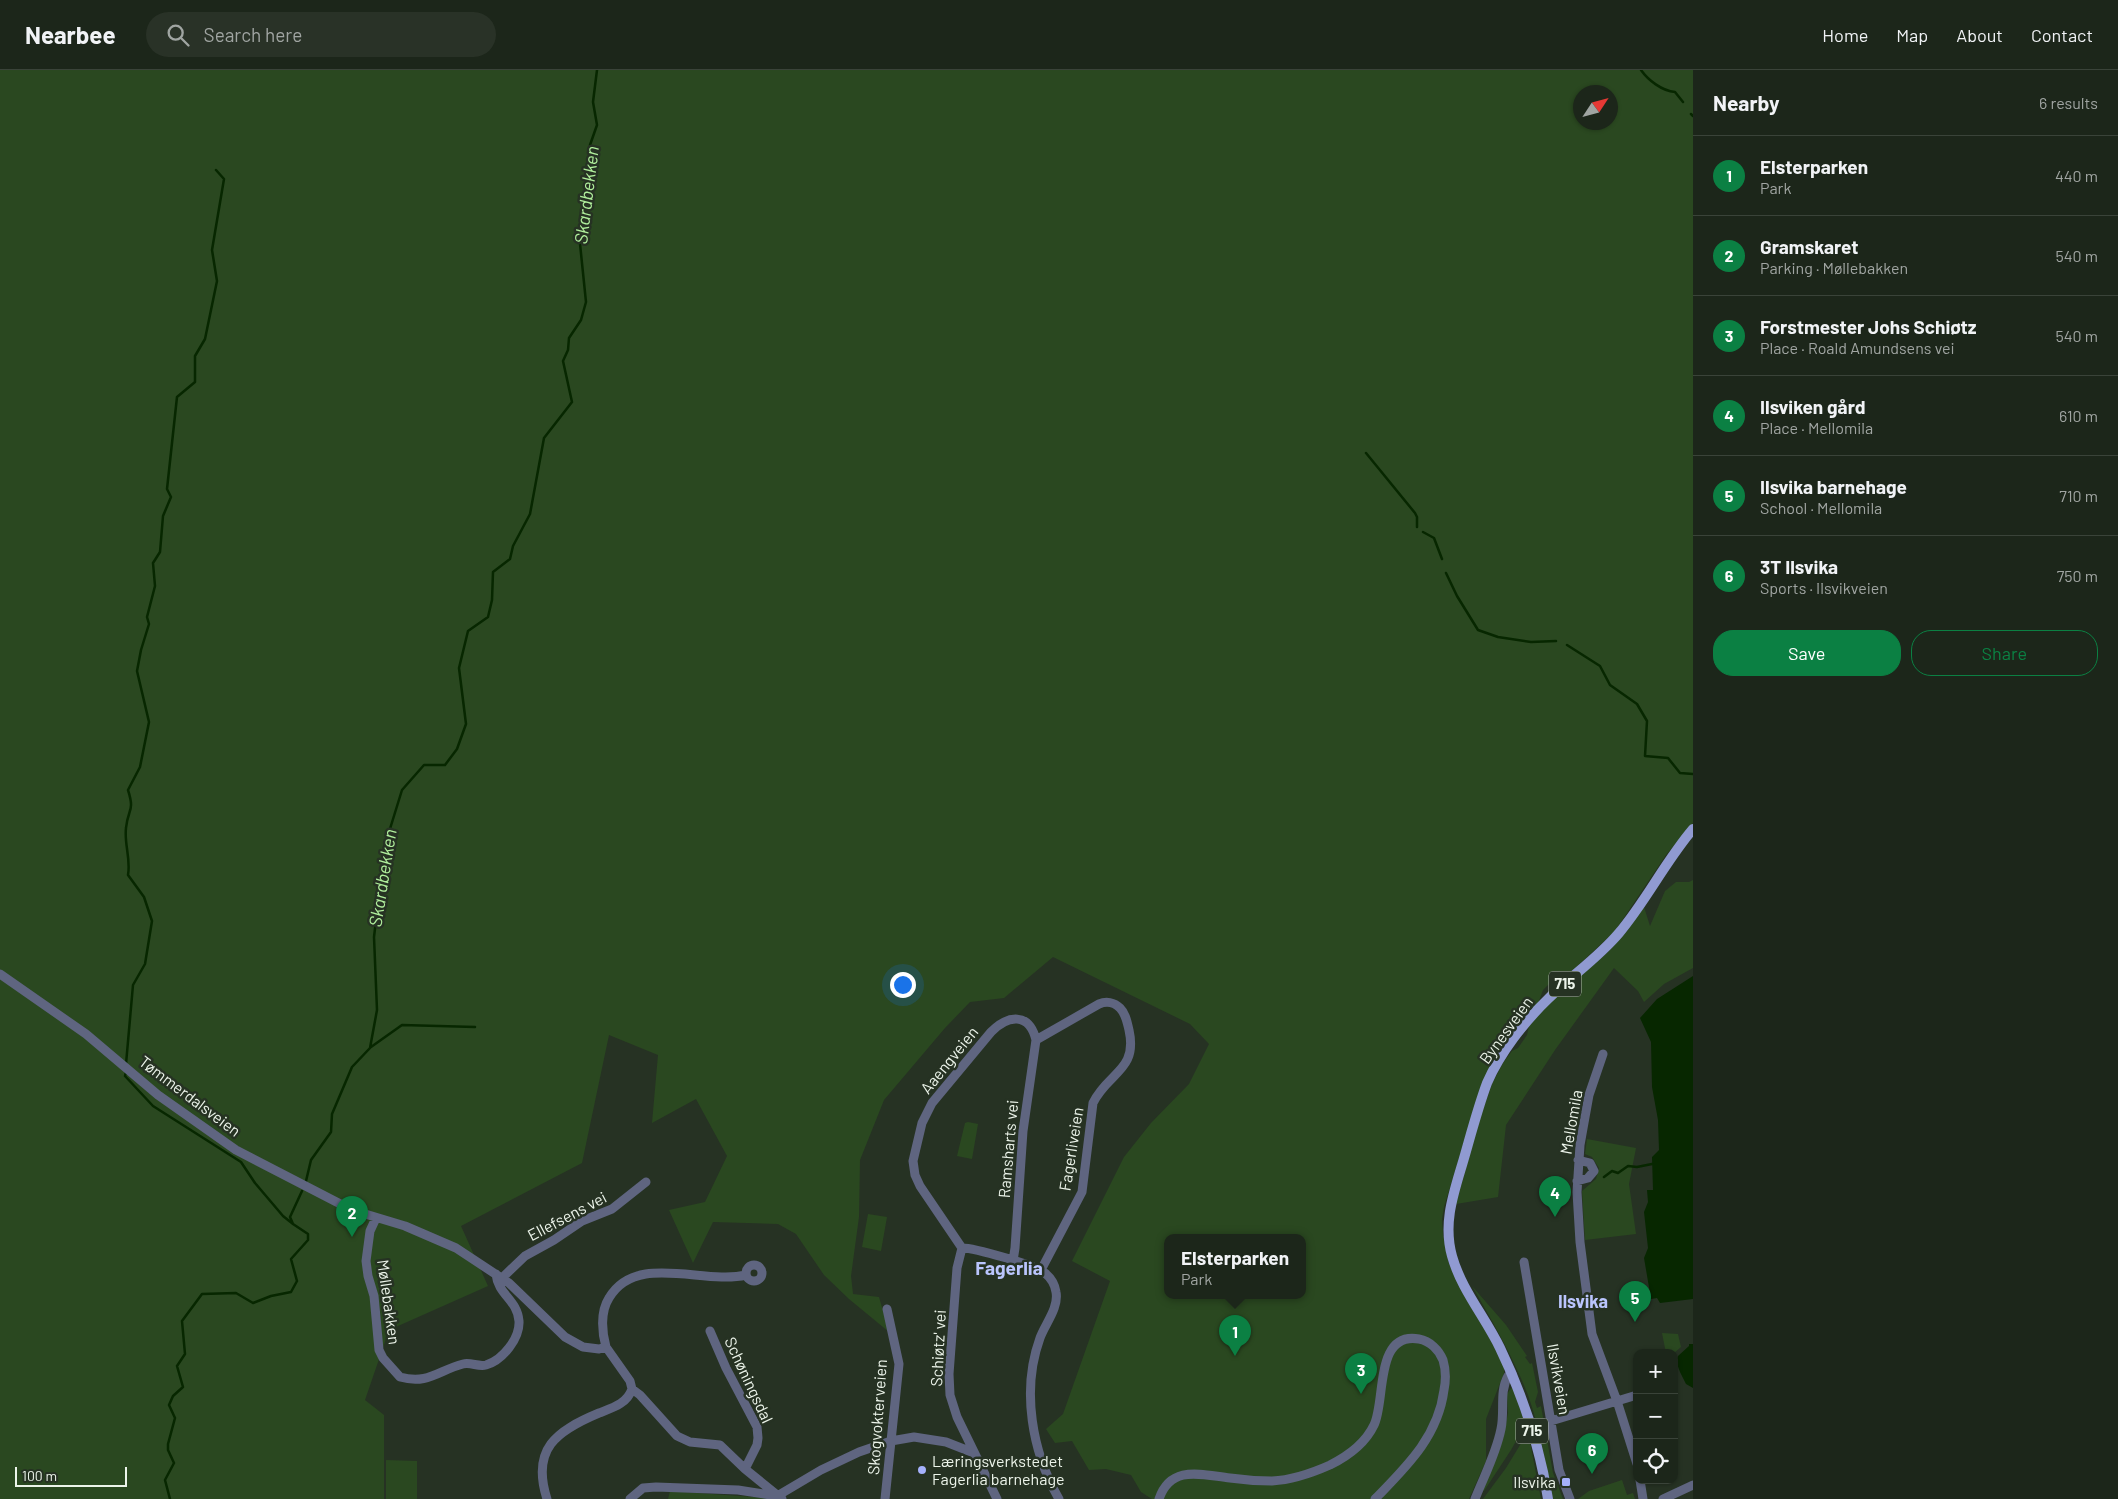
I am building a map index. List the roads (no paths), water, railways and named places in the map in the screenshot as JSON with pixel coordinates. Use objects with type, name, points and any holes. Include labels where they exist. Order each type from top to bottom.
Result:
[{"type":"main road","name":"Bynesveien","points":[[1548,1499],[1532,1427],[1512,1374],[1500,1347],[1459,1274],[1451,1254],[1448,1221],[1452,1200],[1479,1105],[1493,1072],[1509,1046],[1534,1013],[1554,993],[1603,951],[1620,932],[1666,862],[1693,829]]},
{"type":"street","name":"Tømmerdalsveien","points":[[0,974],[86,1034],[158,1095],[224,1142],[264,1166],[327,1199],[376,1218]]},
{"type":"street","name":"Fagerliveien","points":[[1036,1040],[1099,1004],[1110,1002],[1120,1008],[1126,1016],[1131,1046],[1126,1063],[1101,1090],[1094,1103],[1082,1192],[1041,1270]]},
{"type":"street","name":"Aaengveien","points":[[962,1248],[920,1186],[915,1174],[913,1161],[922,1123],[942,1089],[1000,1024],[1009,1019],[1023,1021],[1034,1031],[1036,1040]]},
{"type":"street","name":"Ramsharts vei","points":[[1012,1261],[1015,1248],[1023,1131],[1036,1040]]},
{"type":"street","name":"Mellomila","points":[[1603,1054],[1589,1096],[1582,1127],[1577,1181],[1580,1242],[1592,1334],[1617,1401],[1633,1451]]},
{"type":"street","points":[[1577,1181],[1588,1178],[1594,1171],[1590,1163],[1578,1160]]},
{"type":"street","name":"Ellefsens vei","points":[[499,1275],[525,1256],[554,1240],[582,1221],[612,1210],[646,1182]]},
{"type":"street","points":[[376,1218],[405,1226],[443,1242],[499,1275],[564,1337],[583,1347],[606,1348]]},
{"type":"street","name":"Møllebakken","points":[[376,1218],[370,1231],[366,1261],[367,1272],[374,1296],[379,1350],[383,1358],[400,1377],[423,1379],[444,1373],[464,1364],[487,1365],[510,1347],[518,1328],[518,1313],[513,1303],[496,1283],[499,1275]]},
{"type":"street","points":[[962,1248],[1041,1270],[1054,1285],[1056,1299],[1035,1352],[1030,1400],[1038,1446],[1059,1499]]},
{"type":"street","name":"Schiøtz' vei","points":[[962,1248],[957,1268],[950,1388],[955,1410],[997,1499]]},
{"type":"street","name":"Ilsvikveien","points":[[1524,1262],[1559,1470],[1570,1499]]},
{"type":"street","points":[[547,1499],[542,1484],[541,1471],[548,1449],[554,1440],[572,1425],[622,1403],[629,1396],[632,1389],[630,1381],[606,1348],[603,1322],[604,1308],[617,1287],[629,1278],[643,1274],[746,1276]]},
{"type":"street","name":"Skogvokterveien","points":[[885,1499],[899,1364],[887,1309]]},
{"type":"street","name":"Schøningsdal","points":[[710,1331],[718,1353],[756,1427],[757,1444],[745,1469]]},
{"type":"street","points":[[1160,1499],[1170,1482],[1188,1474],[1242,1480],[1280,1480],[1313,1472],[1345,1456],[1367,1438],[1374,1425],[1379,1409],[1384,1365],[1388,1354],[1403,1340],[1410,1338],[1421,1339],[1435,1348],[1444,1366],[1445,1385],[1441,1407],[1430,1434],[1421,1449],[1375,1499]]},
{"type":"street","points":[[1475,1499],[1496,1449],[1503,1418],[1503,1388],[1508,1376],[1512,1374]]},
{"type":"street","points":[[632,1389],[681,1438],[690,1442],[720,1445],[745,1469],[780,1497]]},
{"type":"street","points":[[1551,1421],[1633,1396]]},
{"type":"street","points":[[630,1499],[643,1488],[656,1487],[738,1490],[780,1497],[838,1461],[891,1440],[914,1437],[930,1438],[974,1453]]},
{"type":"street","points":[[1641,1484],[1643,1499]]},
{"type":"street","points":[[1663,1499],[1693,1485]]},
{"type":"waterway","name":"Skardbekken","points":[[306,1181],[311,1160],[331,1132],[332,1114],[352,1067],[370,1048],[377,1010],[374,937],[385,845],[402,790],[424,765],[445,765],[457,749],[466,724],[459,668],[468,631],[488,617],[492,600],[493,572],[510,559],[513,546],[530,514],[544,438],[572,402],[563,361],[568,350],[569,338],[581,320],[586,302],[579,234],[582,227],[587,226],[585,215],[588,168],[593,154],[590,145],[597,125],[593,102],[597,70]]},
{"type":"waterway","name":"Skardbekken","points":[[1641,70],[1647,78],[1665,90],[1675,92],[1683,102]]},
{"type":"waterway","points":[[126,1064],[133,985],[145,964],[152,921],[144,897],[128,875],[129,863],[126,834],[131,806],[128,790],[140,767],[149,722],[137,671],[149,624],[147,617],[155,586],[153,563],[160,552],[163,516],[171,497],[167,489],[177,397],[195,382],[195,356],[205,339],[217,281],[212,250],[224,179],[216,170]]},
{"type":"waterway","points":[[1366,453],[1415,513],[1417,527]]},
{"type":"waterway","points":[[1423,532],[1434,538],[1442,559]]},
{"type":"waterway","points":[[1446,573],[1457,596],[1478,630],[1498,637],[1531,642],[1556,641]]},
{"type":"waterway","points":[[1567,645],[1600,666],[1610,685],[1637,704],[1647,721],[1645,756],[1668,758],[1680,773],[1693,774]]},
{"type":"waterway","points":[[371,1047],[402,1025],[475,1027]]},
{"type":"waterway","points":[[126,1072],[125,1076],[153,1106],[241,1162],[255,1183],[283,1216],[293,1224]]},
{"type":"waterway","points":[[1604,1177],[1612,1171],[1618,1173],[1628,1166],[1637,1167],[1652,1164]]},
{"type":"waterway","points":[[170,1499],[165,1480],[174,1463],[168,1450],[168,1444],[175,1418],[169,1405],[173,1396],[183,1387],[177,1366],[185,1354],[182,1321],[202,1294],[236,1293],[253,1303],[271,1296],[291,1292],[297,1281],[291,1259],[308,1240],[308,1234],[293,1224],[290,1217],[302,1191]]},
{"type":"place","name":"Ilsviken gård","points":[[1555,1217]]},
{"type":"place","name":"Gramskaret","points":[[352,1237]]},
{"type":"place","name":"Ilsvika barnehage","points":[[1635,1322]]},
{"type":"place","name":"Elsterparken","points":[[1235,1356]]},
{"type":"place","name":"Forstmester Johs Schiøtz","points":[[1361,1394]]},
{"type":"place","name":"Læringsverkstedet Fagerlia barnehage","points":[[922,1470]]},
{"type":"place","name":"3T Ilsvika","points":[[1592,1474]]},
{"type":"place","name":"Ilsvika","points":[[1566,1482]]},
{"type":"district","name":"Fagerlia","points":[[1009,1268]]},
{"type":"district","name":"Ilsvika","points":[[1583,1302]]}]
